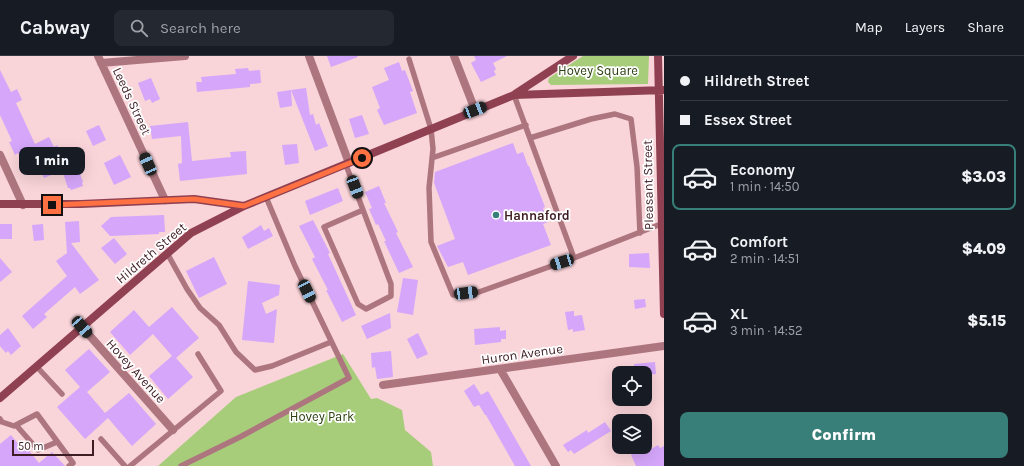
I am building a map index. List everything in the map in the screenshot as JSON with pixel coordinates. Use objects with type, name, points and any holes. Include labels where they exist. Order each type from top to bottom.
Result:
[{"type":"street","points":[[100,59],[185,56]]},
{"type":"street","points":[[309,56],[348,164]]},
{"type":"street","points":[[454,56],[475,110]]},
{"type":"street","points":[[514,95],[573,56]]},
{"type":"street","name":"Pleasant Street","points":[[658,56],[661,90],[661,224],[664,314]]},
{"type":"street","name":"Leeds Street","points":[[100,59],[165,200]]},
{"type":"street","name":"Hildreth Street","points":[[0,398],[191,233],[244,206],[514,95],[661,90]]},
{"type":"street","points":[[0,155],[23,205]]},
{"type":"street","points":[[0,204],[81,204],[194,199],[244,206]]},
{"type":"street","name":"Hovey Avenue","points":[[82,327],[173,430]]},
{"type":"street","name":"Huron Avenue","points":[[384,385],[664,346]]},
{"type":"street","points":[[500,369],[556,466]]},
{"type":"lane","points":[[658,56],[664,57]]},
{"type":"lane","points":[[409,60],[431,129],[433,149],[429,188],[431,242],[453,295],[479,292],[574,258],[661,224]]},
{"type":"lane","points":[[514,95],[574,258]]},
{"type":"lane","points":[[530,138],[590,119],[615,114],[631,119],[637,167],[640,233]]},
{"type":"lane","points":[[432,158],[526,126]]},
{"type":"lane","points":[[348,164],[363,210],[391,284],[391,296],[366,309],[358,304],[324,227],[363,210]]},
{"type":"lane","points":[[181,466],[240,438],[349,378],[295,266],[266,197]]},
{"type":"lane","points":[[167,253],[187,289],[200,308],[219,325],[236,352],[255,370],[272,366],[332,342]]},
{"type":"lane","points":[[130,466],[221,390],[198,354]]},
{"type":"lane","points":[[37,367],[62,394]]},
{"type":"lane","points":[[16,425],[37,414],[73,465]]},
{"type":"lane","points":[[0,420],[2,422],[16,425],[38,450],[57,442]]},
{"type":"lane","points":[[101,439],[125,466]]},
{"type":"green space","name":"Hovey Square","points":[[583,56],[649,56],[648,84],[551,85],[548,82],[549,78]]},
{"type":"green space","name":"Hovey Park","points":[[343,354],[371,399],[377,398],[402,410],[405,430],[431,452],[433,466],[158,466],[236,397]]},
{"type":"building","points":[[327,56],[357,56],[358,57],[331,67]]},
{"type":"building","points":[[474,56],[507,56],[493,63],[496,69],[494,71],[496,75],[481,82],[471,63],[476,60]]},
{"type":"building","points":[[399,62],[402,71],[405,70],[413,91],[410,92],[417,113],[384,125],[377,110],[380,108],[372,87],[389,80],[384,68]]},
{"type":"building","points":[[248,68],[249,71],[260,70],[261,83],[250,84],[250,87],[197,92],[196,82],[202,82],[201,77],[236,74],[235,69]]},
{"type":"building","points":[[0,70],[11,92],[17,89],[22,100],[16,103],[35,144],[49,137],[54,147],[57,145],[68,168],[44,178],[38,166],[26,171],[18,153],[15,155],[9,142],[12,141],[0,115]]},
{"type":"building","points":[[151,78],[160,99],[152,103],[150,99],[145,101],[138,83]]},
{"type":"building","points":[[306,88],[310,115],[313,114],[316,125],[319,123],[328,146],[315,151],[291,90]]},
{"type":"building","points":[[291,90],[292,106],[280,108],[277,92]]},
{"type":"building","points":[[362,115],[369,134],[355,138],[349,119]]},
{"type":"building","points":[[188,122],[192,161],[231,157],[230,152],[246,151],[247,174],[180,181],[178,164],[182,163],[181,136],[152,139],[150,126]]},
{"type":"building","points":[[99,125],[106,140],[93,146],[86,131]]},
{"type":"building","name":"Hannaford","points":[[513,143],[517,154],[523,152],[545,207],[543,208],[548,222],[543,224],[551,245],[468,275],[463,262],[448,267],[437,246],[455,239],[434,183],[435,172]]},
{"type":"building","points":[[297,144],[299,163],[285,165],[282,145]]},
{"type":"building","points":[[120,155],[131,177],[114,185],[104,163]]},
{"type":"building","points":[[78,168],[83,186],[71,190],[68,188],[63,173]]},
{"type":"building","points":[[379,186],[386,203],[384,203],[398,232],[396,233],[413,267],[399,273],[384,241],[386,241],[378,224],[376,225],[369,209],[372,208],[365,192]]},
{"type":"building","points":[[338,188],[343,201],[310,215],[305,201]]},
{"type":"building","points":[[164,215],[165,232],[159,232],[159,234],[110,236],[101,226],[111,217]]},
{"type":"building","points":[[313,220],[330,253],[328,254],[356,315],[342,322],[312,259],[315,257],[299,226]]},
{"type":"building","points":[[79,221],[80,242],[71,243],[99,280],[80,294],[75,287],[44,314],[47,317],[33,329],[22,316],[67,276],[56,261],[67,253],[65,222]]},
{"type":"building","points":[[0,224],[12,224],[12,239],[0,239]]},
{"type":"building","points":[[43,224],[44,240],[34,241],[32,225]]},
{"type":"building","points":[[261,225],[264,231],[269,228],[273,236],[248,249],[242,237]]},
{"type":"building","points":[[114,238],[127,254],[115,264],[101,248]]},
{"type":"building","points":[[649,253],[650,268],[629,267],[629,254]]},
{"type":"building","points":[[214,257],[227,284],[199,298],[186,271]]},
{"type":"building","points":[[0,258],[12,272],[0,282]]},
{"type":"building","points":[[403,278],[418,280],[413,315],[397,312]]},
{"type":"building","points":[[248,281],[280,285],[279,295],[262,303],[266,314],[277,309],[274,343],[242,340]]},
{"type":"building","points":[[645,299],[646,307],[635,309],[634,300]]},
{"type":"building","points":[[172,307],[199,338],[176,358],[193,377],[168,399],[149,376],[172,356],[153,334],[130,355],[110,332],[134,310],[149,327]]},
{"type":"building","points":[[574,311],[574,316],[582,315],[585,330],[573,332],[573,329],[568,330],[565,312]]},
{"type":"building","points":[[390,313],[391,328],[367,339],[361,326]]},
{"type":"building","points":[[500,327],[500,331],[506,330],[506,339],[501,339],[501,342],[475,345],[474,329]]},
{"type":"building","points":[[8,328],[21,346],[11,355],[8,351],[6,353],[0,346],[0,335]]},
{"type":"building","points":[[418,333],[428,354],[417,359],[407,339]]},
{"type":"building","points":[[89,349],[110,372],[87,392],[105,413],[129,393],[156,424],[132,446],[108,418],[85,439],[57,407],[80,387],[65,370]]},
{"type":"building","points":[[391,351],[393,377],[377,379],[375,367],[372,368],[371,353]]},
{"type":"building","points":[[655,362],[656,374],[652,374],[652,366],[634,366],[634,364]]},
{"type":"building","points":[[474,384],[481,395],[488,391],[531,466],[515,466],[486,415],[479,405],[474,407],[464,391]]},
{"type":"building","points":[[605,422],[611,431],[574,454],[571,450],[568,452],[563,445],[587,430],[588,433]]},
{"type":"building","points":[[11,435],[24,451],[27,448],[39,463],[52,452],[65,466],[0,466],[0,444]]},
{"type":"building","points":[[658,445],[660,448],[664,446],[664,466],[636,466],[631,455],[652,454],[652,448]]},
{"type":"place","name":"Hannaford","points":[[496,215]]},
{"type":"route","points":[[52,205],[194,199],[244,206],[362,158]]}]
